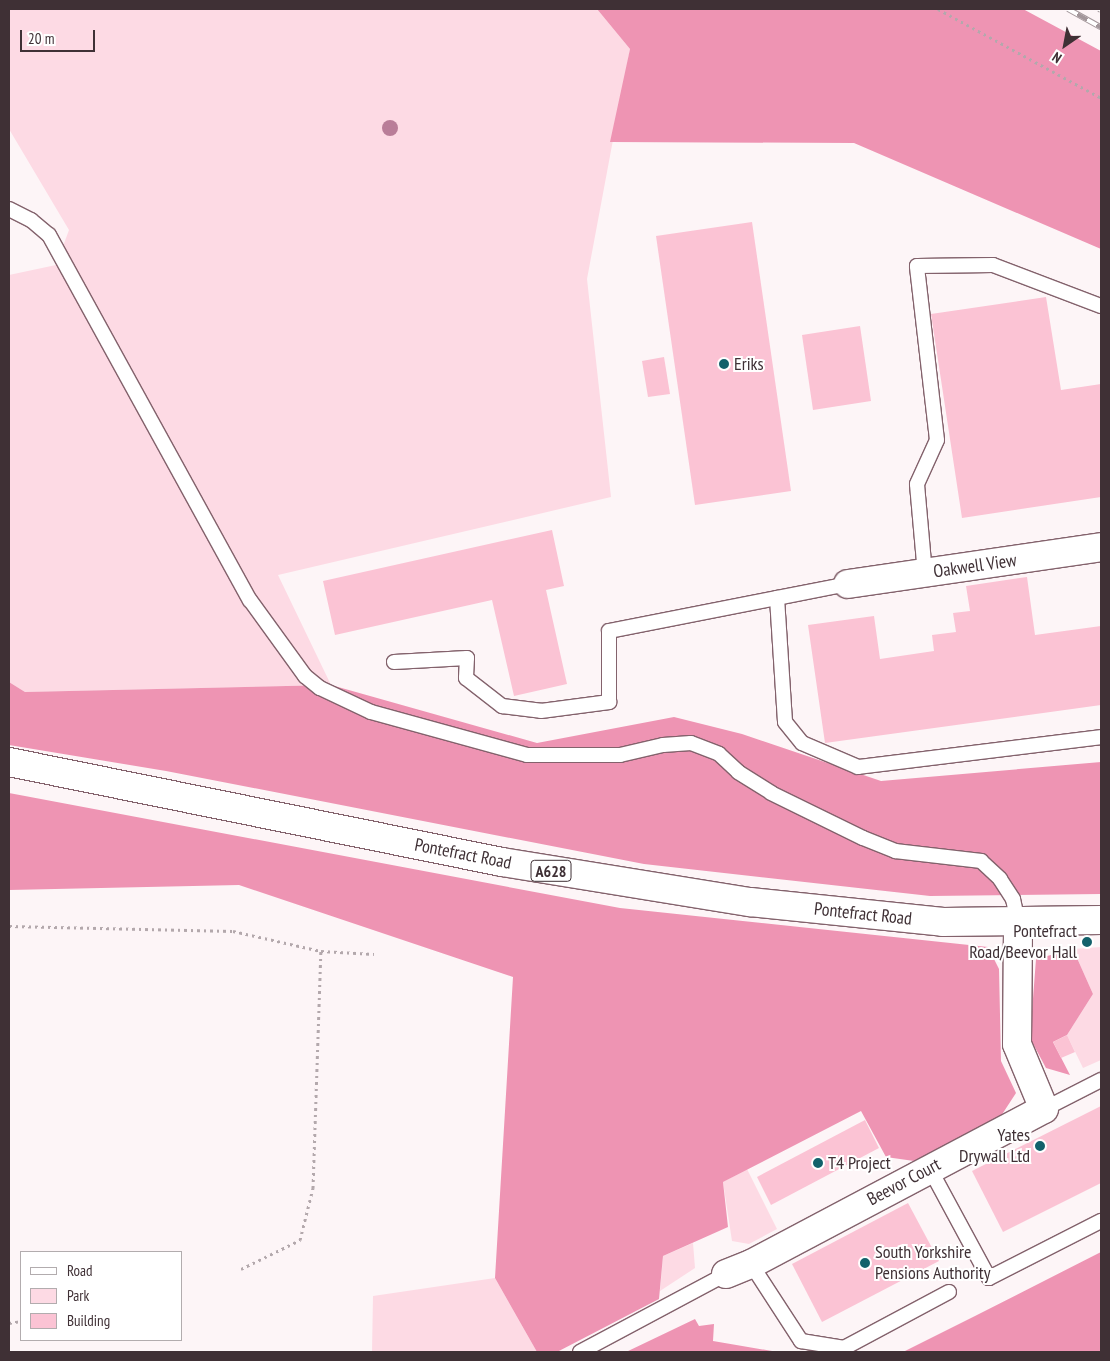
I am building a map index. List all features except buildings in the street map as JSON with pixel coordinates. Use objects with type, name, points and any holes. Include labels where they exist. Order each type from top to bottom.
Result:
[{"type":"main road","name":"Oakwell View","points":[[848,584],[1101,547]]},
{"type":"main road","name":"Pontefract Road","points":[[9,762],[492,860],[628,884],[876,917],[943,922],[1101,920]]},
{"type":"main road","points":[[1018,922],[1016,1044],[1044,1109]]},
{"type":"main road","name":"Beevor Court","points":[[726,1274],[751,1264],[1044,1109]]},
{"type":"lane","points":[[9,209],[31,220],[49,235],[250,600],[304,676],[320,688],[371,712],[527,756],[620,755],[663,745],[691,743],[719,754],[738,772],[771,793],[863,838],[895,851],[981,861],[1000,879],[1013,899],[1018,922]]},
{"type":"lane","points":[[925,574],[917,484],[938,440],[917,266],[993,265],[1101,306]]},
{"type":"lane","points":[[394,662],[467,658],[466,678],[502,706],[541,711],[609,702],[610,631],[848,584]]},
{"type":"lane","points":[[776,598],[784,722],[802,743],[858,767],[1101,737]]},
{"type":"lane","points":[[1044,1109],[1101,1080]]},
{"type":"lane","points":[[930,1169],[989,1278],[1101,1221]]},
{"type":"lane","points":[[751,1264],[801,1340],[844,1348],[949,1292]]},
{"type":"lane","points":[[580,1352],[726,1274]]},
{"type":"path","points":[[938,9],[1101,98]]},
{"type":"path","points":[[9,926],[233,931],[322,951],[374,954]]},
{"type":"path","points":[[241,1270],[300,1240],[313,1188],[322,951]]},
{"type":"green space","points":[[9,9],[597,9],[630,49],[587,279],[611,497],[278,575],[331,685],[25,692],[9,682],[9,275],[56,265],[69,230],[9,129]]},
{"type":"green space","points":[[1101,947],[1101,1060],[1083,1068],[1067,1035],[1093,994],[1073,949]]},
{"type":"green space","points":[[747,1169],[777,1229],[749,1244],[732,1241],[723,1182]]},
{"type":"green space","points":[[693,1243],[695,1268],[660,1291],[663,1256]]},
{"type":"green space","points":[[495,1278],[537,1352],[372,1352],[373,1296]]},
{"type":"shaded area","points":[[597,9],[1023,9],[1101,51],[1101,249],[854,143],[610,142],[630,49]]},
{"type":"shaded area","points":[[9,682],[25,692],[331,685],[537,743],[674,717],[742,734],[881,781],[1101,762],[1101,894],[930,896],[644,864],[166,771],[9,745]]},
{"type":"shaded area","points":[[9,793],[620,908],[988,947],[999,969],[1001,1061],[1016,1093],[1001,1116],[914,1161],[886,1157],[861,1111],[723,1182],[728,1227],[663,1256],[659,1299],[557,1352],[537,1352],[495,1278],[513,977],[239,885],[9,890]]},
{"type":"shaded area","points":[[1073,949],[1093,994],[1067,1035],[1053,1042],[1070,1075],[1046,1068],[1030,1038],[1036,959]]},
{"type":"shaded area","points":[[1101,1252],[1101,1352],[903,1352],[975,1316]]},
{"type":"shaded area","points":[[695,1319],[699,1326],[714,1324],[713,1341],[778,1352],[626,1352]]},
{"type":"railway","points":[[1068,9],[1101,27]]},
{"type":"place","name":"Eriks","points":[[724,364]]},
{"type":"place","name":"Pontefract Road/Beevor Hall","points":[[1087,942]]},
{"type":"place","name":"Yates Drywall Ltd","points":[[1040,1146]]},
{"type":"place","name":"T4 Project","points":[[818,1163]]},
{"type":"place","name":"South Yorkshire Pensions Authority","points":[[865,1263]]}]
